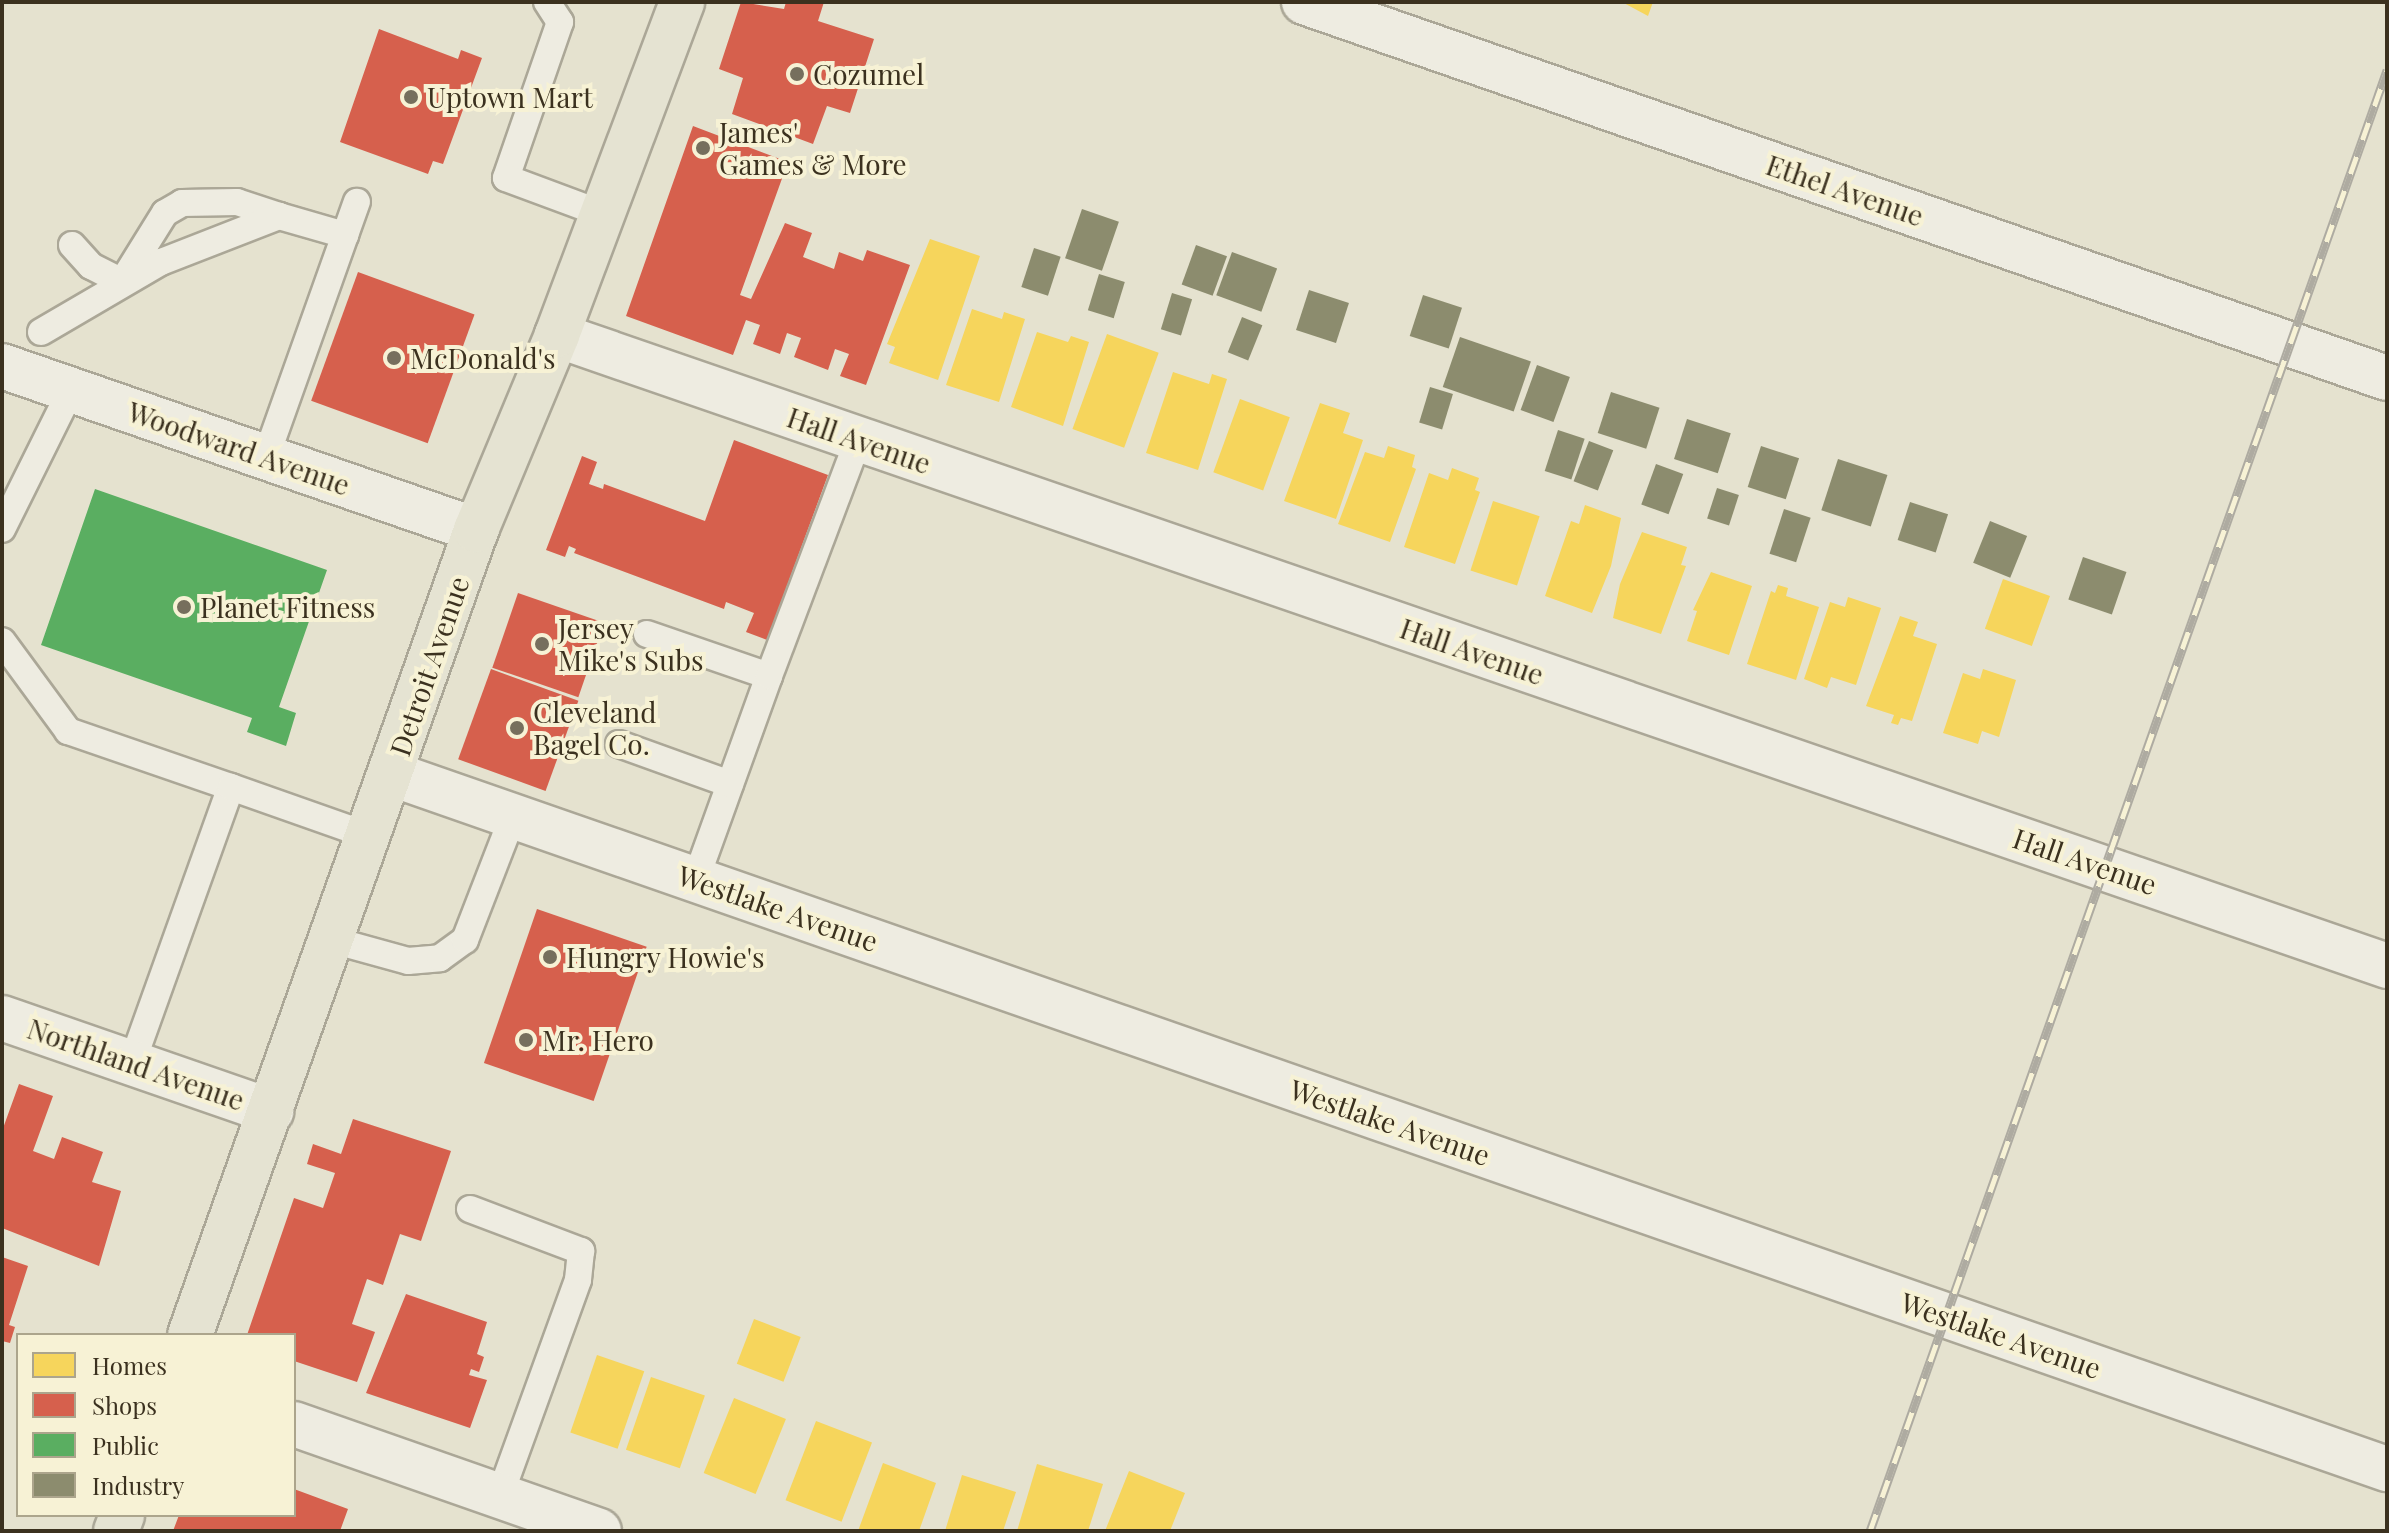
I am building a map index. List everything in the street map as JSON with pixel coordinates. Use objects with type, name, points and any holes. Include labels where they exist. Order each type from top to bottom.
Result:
[{"type":"main road","name":"Detroit Avenue","points":[[191,1333],[370,836],[476,530],[557,335],[682,2]]},
{"type":"street","name":"Ethel Avenue","points":[[1304,2],[2387,378]]},
{"type":"street","name":"Hall Avenue","points":[[557,335],[2387,966]]},
{"type":"street","name":"Woodward Avenue","points":[[2,366],[476,530]]},
{"type":"street","name":"Westlake Avenue","points":[[392,774],[2387,1469]]},
{"type":"street","name":"Northland Avenue","points":[[2,1018],[271,1111]]},
{"type":"street","points":[[296,1425],[599,1531]]},
{"type":"lane","points":[[547,2],[560,22],[506,178],[603,214]]},
{"type":"lane","points":[[122,282],[165,213],[182,203],[237,202],[345,235]]},
{"type":"lane","points":[[266,457],[357,202]]},
{"type":"lane","points":[[41,332],[122,282],[279,216]]},
{"type":"lane","points":[[72,245],[91,266],[122,282]]},
{"type":"lane","points":[[2,529],[71,390]]},
{"type":"lane","points":[[696,879],[858,440]]},
{"type":"lane","points":[[647,634],[769,676]]},
{"type":"lane","points":[[2,641],[68,731],[370,836]]},
{"type":"lane","points":[[619,744],[730,784]]},
{"type":"lane","points":[[132,1063],[208,839],[231,787]]},
{"type":"lane","points":[[332,940],[408,961],[440,958],[465,940],[513,816]]},
{"type":"lane","points":[[470,1209],[581,1251],[578,1280],[500,1496]]},
{"type":"building: Homes","points":[[1622,2],[1653,2],[1648,16]]},
{"type":"building: Homes","points":[[930,239],[980,256],[938,380],[889,363],[895,347],[887,344]]},
{"type":"building: Homes","points":[[972,309],[1002,319],[1004,312],[1025,319],[999,402],[946,385]]},
{"type":"building: Homes","points":[[1037,332],[1068,342],[1071,336],[1089,342],[1063,426],[1011,407]]},
{"type":"building: Homes","points":[[1107,334],[1159,353],[1124,448],[1072,429]]},
{"type":"building: Homes","points":[[1173,372],[1209,384],[1212,374],[1227,379],[1198,470],[1146,453]]},
{"type":"building: Homes","points":[[1240,399],[1290,417],[1263,490],[1213,472]]},
{"type":"building: Homes","points":[[1320,403],[1350,413],[1343,433],[1363,440],[1336,519],[1284,501]]},
{"type":"building: Homes","points":[[1388,446],[1415,455],[1412,467],[1416,469],[1390,542],[1338,524],[1365,452],[1384,458]]},
{"type":"building: Homes","points":[[1452,468],[1479,478],[1475,490],[1480,492],[1455,564],[1404,547],[1429,473],[1448,480]]},
{"type":"building: Homes","points":[[1493,501],[1540,516],[1517,586],[1470,570]]},
{"type":"building: Homes","points":[[1585,505],[1621,518],[1611,566],[1592,613],[1545,596],[1571,521],[1579,524]]},
{"type":"building: Homes","points":[[1642,532],[1687,547],[1681,565],[1686,566],[1661,634],[1613,618],[1620,584]]},
{"type":"building: Homes","points":[[1711,572],[1752,586],[1729,655],[1687,641],[1697,611],[1693,610]]},
{"type":"building: Homes","points":[[2003,579],[2050,596],[2032,646],[1985,629]]},
{"type":"building: Homes","points":[[1778,585],[1788,588],[1786,596],[1819,607],[1796,680],[1747,664],[1771,591],[1775,593]]},
{"type":"building: Homes","points":[[1848,597],[1881,608],[1856,685],[1831,677],[1827,688],[1804,679],[1830,602],[1845,607]]},
{"type":"building: Homes","points":[[1900,616],[1918,622],[1913,636],[1937,644],[1912,721],[1901,718],[1898,725],[1891,723],[1894,715],[1866,706]]},
{"type":"building: Homes","points":[[1983,669],[2016,680],[1999,737],[1982,731],[1978,744],[1943,733],[1963,673],[1980,679]]},
{"type":"building: Homes","points":[[754,1319],[801,1337],[783,1382],[737,1364]]},
{"type":"building: Homes","points":[[597,1355],[644,1371],[618,1449],[570,1433]]},
{"type":"building: Homes","points":[[651,1377],[705,1396],[680,1468],[626,1450]]},
{"type":"building: Homes","points":[[734,1398],[786,1419],[756,1494],[704,1473]]},
{"type":"building: Homes","points":[[816,1421],[872,1443],[842,1522],[786,1500]]},
{"type":"building: Homes","points":[[883,1463],[936,1483],[919,1531],[858,1531]]},
{"type":"building: Homes","points":[[1037,1464],[1103,1484],[1088,1531],[1017,1531]]},
{"type":"building: Homes","points":[[1129,1471],[1185,1493],[1170,1531],[1105,1531]]},
{"type":"building: Homes","points":[[962,1475],[1016,1492],[1003,1531],[945,1531]]},
{"type":"building: Shops","name":"Cozumel","points":[[741,2],[784,9],[786,2],[824,2],[818,21],[874,39],[850,113],[827,106],[813,144],[732,114],[743,78],[719,69]]},
{"type":"building: Shops","name":"Uptown Mart","points":[[379,29],[458,59],[461,50],[482,58],[443,164],[433,161],[428,174],[340,142]]},
{"type":"building: Shops","points":[[693,126],[788,162],[740,295],[751,299],[785,223],[812,233],[803,257],[834,269],[839,252],[863,261],[867,250],[910,265],[866,385],[840,376],[849,354],[835,349],[828,370],[794,357],[801,338],[787,333],[780,354],[753,344],[760,325],[746,320],[733,355],[626,316]]},
{"type":"building: Shops","name":"McDonald's","points":[[358,272],[475,314],[428,443],[311,401]]},
{"type":"building: Shops","points":[[734,440],[828,475],[767,640],[746,632],[754,613],[726,602],[724,609],[574,553],[576,549],[569,546],[565,557],[546,550],[582,456],[597,462],[589,484],[603,489],[604,484],[705,521]]},
{"type":"building: Shops","points":[[518,593],[604,623],[578,697],[492,668]]},
{"type":"building: Shops","points":[[491,669],[578,701],[546,791],[458,759]]},
{"type":"building: Shops","points":[[537,909],[647,947],[594,1101],[484,1063]]},
{"type":"building: Shops","points":[[19,1084],[53,1096],[33,1151],[54,1159],[62,1137],[103,1152],[92,1182],[121,1191],[99,1266],[2,1228],[2,1131]]},
{"type":"building: Shops","points":[[353,1119],[451,1151],[421,1241],[400,1234],[383,1285],[367,1279],[352,1324],[375,1332],[357,1382],[296,1362],[296,1333],[248,1333],[294,1198],[323,1208],[335,1173],[307,1164],[313,1144],[341,1154]]},
{"type":"building: Shops","points":[[2,1257],[28,1266],[9,1325],[15,1327],[10,1343],[2,1341]]},
{"type":"building: Shops","points":[[406,1294],[487,1322],[477,1354],[484,1357],[479,1372],[471,1369],[469,1375],[487,1380],[470,1428],[366,1393]]},
{"type":"building: Shops","points":[[296,1490],[348,1509],[340,1531],[173,1531],[178,1517],[296,1517]]},
{"type":"building: Public","name":"Planet Fitness","points":[[95,489],[327,570],[279,707],[296,713],[286,746],[247,732],[252,718],[41,645]]},
{"type":"building: Industry","points":[[1082,209],[1119,222],[1102,271],[1065,258]]},
{"type":"building: Industry","points":[[1196,245],[1227,256],[1213,296],[1182,284]]},
{"type":"building: Industry","points":[[1034,248],[1061,257],[1048,296],[1021,287]]},
{"type":"building: Industry","points":[[1232,252],[1277,268],[1261,312],[1216,295]]},
{"type":"building: Industry","points":[[1099,274],[1125,282],[1114,318],[1088,310]]},
{"type":"building: Industry","points":[[1309,290],[1349,303],[1336,343],[1296,330]]},
{"type":"building: Industry","points":[[1172,293],[1192,299],[1181,335],[1161,329]]},
{"type":"building: Industry","points":[[1423,295],[1462,308],[1449,349],[1410,336]]},
{"type":"building: Industry","points":[[1242,317],[1262,325],[1248,360],[1228,352]]},
{"type":"building: Industry","points":[[1460,337],[1531,361],[1514,412],[1443,387]]},
{"type":"building: Industry","points":[[1537,365],[1570,377],[1553,422],[1521,410]]},
{"type":"building: Industry","points":[[1430,387],[1453,394],[1442,429],[1419,422]]},
{"type":"building: Industry","points":[[1611,392],[1660,408],[1646,449],[1598,433]]},
{"type":"building: Industry","points":[[1687,419],[1731,433],[1718,473],[1674,459]]},
{"type":"building: Industry","points":[[1558,430],[1585,439],[1571,480],[1545,471]]},
{"type":"building: Industry","points":[[1589,441],[1613,450],[1598,490],[1574,481]]},
{"type":"building: Industry","points":[[1761,446],[1799,458],[1786,499],[1748,487]]},
{"type":"building: Industry","points":[[1838,459],[1887,475],[1871,526],[1821,510]]},
{"type":"building: Industry","points":[[1656,464],[1683,474],[1669,514],[1641,504]]},
{"type":"building: Industry","points":[[1717,488],[1739,495],[1729,526],[1707,518]]},
{"type":"building: Industry","points":[[1910,502],[1948,514],[1936,552],[1898,540]]},
{"type":"building: Industry","points":[[1784,509],[1811,518],[1796,562],[1769,554]]},
{"type":"building: Industry","points":[[1990,521],[2027,536],[2010,578],[1973,563]]},
{"type":"building: Industry","points":[[2083,557],[2126,572],[2112,615],[2068,600]]},
{"type":"railway","points":[[1870,1531],[2387,70]]},
{"type":"place","name":"Cozumel","points":[[797,74]]},
{"type":"place","name":"Uptown Mart","points":[[411,97]]},
{"type":"place","name":"James' Games & More","points":[[703,148]]},
{"type":"place","name":"McDonald's","points":[[394,358]]},
{"type":"place","name":"Planet Fitness","points":[[184,607]]},
{"type":"place","name":"Jersey Mike's Subs","points":[[542,644]]},
{"type":"place","name":"Cleveland Bagel Co.","points":[[517,728]]},
{"type":"place","name":"Hungry Howie's","points":[[550,957]]},
{"type":"place","name":"Mr. Hero","points":[[526,1040]]}]
